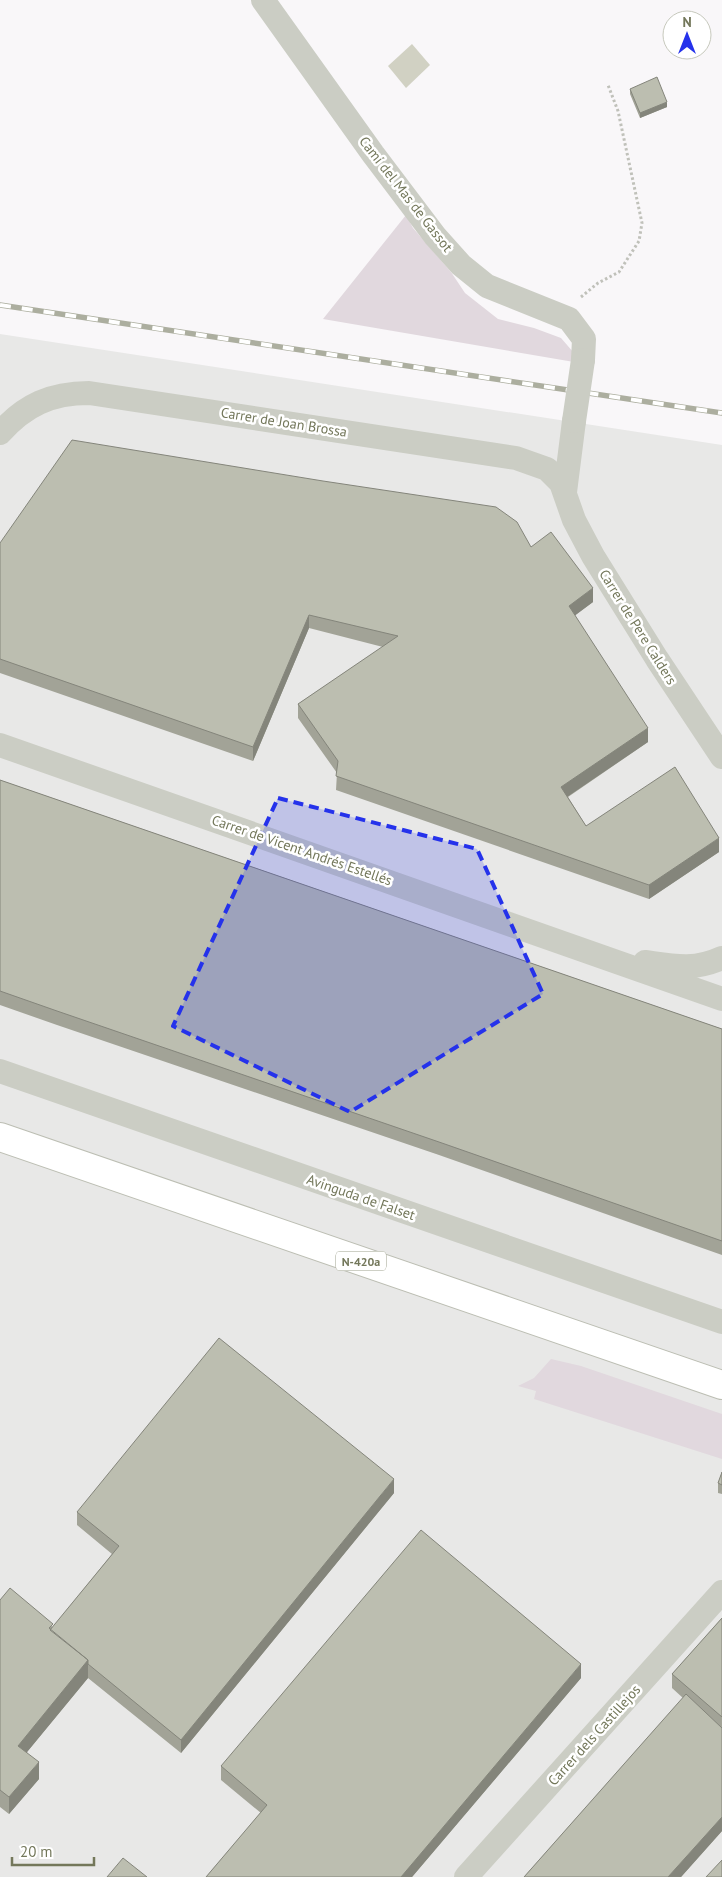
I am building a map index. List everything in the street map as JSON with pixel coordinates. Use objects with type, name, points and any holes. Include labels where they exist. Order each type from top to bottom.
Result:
[{"type":"main road","name":"N-420a","points":[[0,1137],[722,1385]]},
{"type":"street","name":"Camí del Mas de Gassot","points":[[263,0],[435,236],[461,265],[486,286],[568,319],[584,339],[583,360],[565,492]]},
{"type":"street","name":"Carrer de Joan Brossa","points":[[0,433],[11,421],[32,405],[62,395],[89,393],[516,458],[547,469],[561,483],[565,492]]},
{"type":"street","name":"Carrer de Pere Calders","points":[[565,492],[574,520],[593,556],[657,660],[722,757]]},
{"type":"street","name":"Carrer de Vicent Andrés Estellés","points":[[0,745],[603,956],[670,982],[722,998]]},
{"type":"street","name":"Carrer de Vicent Andrés Estellés","points":[[603,956],[688,968],[714,962],[722,958]]},
{"type":"street","name":"Avinguda de Falset","points":[[0,1071],[722,1322]]},
{"type":"street","name":"Carrer dels Castillejos","points":[[466,1877],[722,1592]]},
{"type":"path","points":[[568,319],[577,301],[598,283],[619,272],[640,241],[642,223],[636,190],[618,111],[608,85]]},
{"type":"highlighted area","points":[[278,798],[477,849],[543,994],[350,1112],[173,1026]]},
{"type":"shaded area","points":[[412,44],[430,65],[406,88],[388,66]]},
{"type":"shaded area","points":[[406,215],[413,228],[451,272],[465,293],[498,319],[534,328],[561,338],[574,353],[574,362],[323,319]]},
{"type":"shaded area","points":[[0,334],[722,445],[722,1877],[0,1877]]},
{"type":"shaded area","points":[[551,1359],[581,1366],[722,1414],[722,1459],[534,1399],[536,1391],[518,1386],[534,1378]]},
{"type":"building","points":[[657,77],[667,102],[640,113],[630,89]]},
{"type":"building","points":[[72,440],[496,507],[517,522],[531,547],[551,532],[593,588],[569,606],[648,728],[561,787],[586,826],[675,767],[719,838],[649,885],[336,776],[338,761],[298,704],[398,636],[309,615],[253,747],[0,659],[0,543]]},
{"type":"building","points":[[0,780],[722,1029],[722,1241],[0,991]]},
{"type":"building","points":[[219,1338],[394,1479],[181,1740],[88,1664],[88,1660],[50,1630],[119,1546],[77,1512]]},
{"type":"building","points":[[722,1472],[722,1485],[718,1483]]},
{"type":"building","points":[[421,1530],[581,1664],[401,1877],[206,1877],[267,1805],[221,1766]]},
{"type":"building","points":[[10,1588],[53,1624],[49,1628],[88,1660],[18,1746],[39,1762],[9,1797],[0,1790],[0,1600]]},
{"type":"building","points":[[722,1618],[722,1717],[672,1674]]},
{"type":"building","points":[[686,1694],[722,1728],[722,1817],[668,1877],[524,1877]]},
{"type":"building","points":[[123,1858],[147,1877],[107,1877]]},
{"type":"building","points":[[722,1860],[722,1877],[706,1877]]},
{"type":"railway","points":[[0,305],[722,413]]}]
